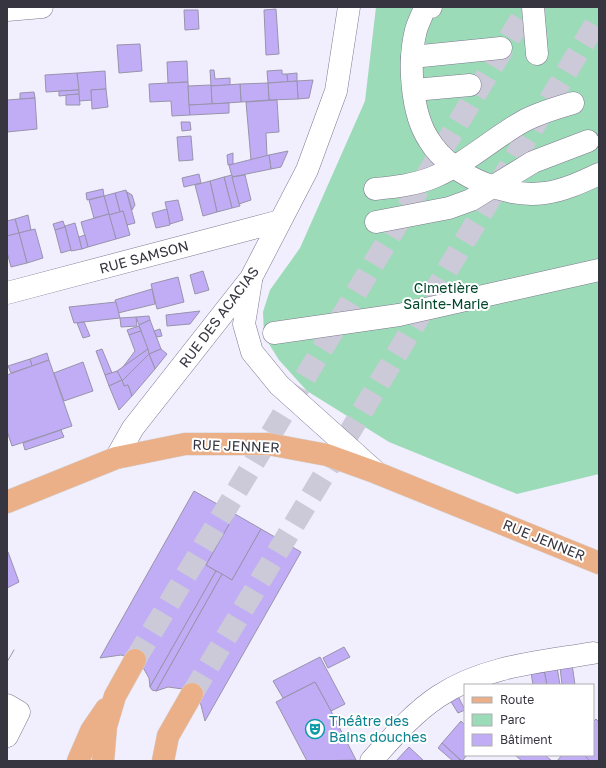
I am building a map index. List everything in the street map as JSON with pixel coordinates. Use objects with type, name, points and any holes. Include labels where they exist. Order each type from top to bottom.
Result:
[{"type":"main road","name":"RUE JENNER","points":[[116,458],[185,444],[268,444],[327,455],[377,473],[599,563]]},
{"type":"main road","points":[[7,502],[116,458]]},
{"type":"main road","points":[[78,761],[91,731],[115,696],[135,660]]},
{"type":"main road","points":[[163,761],[168,736],[192,694]]},
{"type":"main road","points":[[103,761],[106,726],[115,696]]},
{"type":"street","points":[[7,10],[42,7]]},
{"type":"street","name":"RUE DES ACACIAS","points":[[116,458],[133,428],[251,278],[307,170],[336,91],[349,7]]},
{"type":"street","points":[[431,7],[425,8],[416,30],[412,57],[414,90],[418,116],[429,141],[455,167],[468,176],[492,187],[516,194],[544,194],[599,174]]},
{"type":"street","points":[[533,7],[537,54]]},
{"type":"street","points":[[412,57],[501,48]]},
{"type":"street","points":[[414,90],[470,85]]},
{"type":"street","points":[[375,189],[414,183],[434,177],[474,156],[522,122],[539,114],[574,103]]},
{"type":"street","points":[[376,222],[450,208],[471,200],[533,162],[588,141]]},
{"type":"street","name":"RUE SAMSON","points":[[7,293],[280,221]]},
{"type":"street","points":[[274,333],[399,315],[599,270]]},
{"type":"street","name":"RUE JENNER","points":[[251,278],[244,324],[252,352],[279,385],[377,473]]},
{"type":"street","points":[[371,761],[416,714],[439,696],[469,680],[501,668],[593,652]]},
{"type":"street","points":[[7,705],[18,712],[7,736]]},
{"type":"green space","name":"Cimetière Sainte-Marie","points":[[376,7],[599,7],[599,474],[517,494],[389,442],[307,391],[279,360],[264,336],[263,312],[270,290],[300,248],[365,101]]},
{"type":"building","points":[[276,9],[279,54],[266,55],[264,10]]},
{"type":"building","points":[[184,10],[198,10],[199,29],[185,30]]},
{"type":"building","points":[[140,44],[142,71],[119,73],[117,45]]},
{"type":"building","points":[[187,61],[188,82],[168,83],[167,62]]},
{"type":"building","points":[[210,70],[214,70],[215,79],[230,78],[230,85],[211,86]]},
{"type":"building","points":[[282,70],[282,74],[287,74],[288,82],[268,83],[267,71]]},
{"type":"building","points":[[105,71],[106,89],[91,90],[92,100],[79,101],[77,73]]},
{"type":"building","points":[[77,73],[79,90],[46,92],[45,75]]},
{"type":"building","points":[[297,73],[297,81],[288,82],[287,74]]},
{"type":"building","points":[[313,80],[309,98],[298,99],[297,81]]},
{"type":"building","points":[[297,81],[298,99],[269,100],[268,83]]},
{"type":"building","points":[[188,82],[190,115],[172,116],[171,101],[150,102],[149,84]]},
{"type":"building","points":[[268,83],[269,100],[241,102],[240,84]]},
{"type":"building","points":[[240,84],[241,102],[212,104],[211,86]]},
{"type":"building","points":[[211,85],[212,104],[189,105],[188,86]]},
{"type":"building","points":[[106,89],[108,107],[92,109],[91,90]]},
{"type":"building","points":[[79,90],[79,94],[59,96],[59,91]]},
{"type":"building","points":[[34,92],[35,98],[20,99],[20,93]]},
{"type":"building","points":[[79,94],[80,105],[66,105],[66,95]]},
{"type":"building","points":[[35,98],[37,129],[7,132],[7,100]]},
{"type":"building","points":[[277,100],[279,132],[266,133],[267,156],[251,160],[246,102]]},
{"type":"building","points":[[229,103],[229,113],[190,115],[189,105]]},
{"type":"building","points":[[181,122],[190,122],[191,130],[182,131]]},
{"type":"building","points":[[191,136],[193,160],[179,161],[177,137]]},
{"type":"building","points":[[288,151],[281,167],[271,169],[269,155]]},
{"type":"building","points":[[233,153],[233,164],[228,165],[227,155]]},
{"type":"building","points":[[269,155],[271,169],[232,177],[229,165]]},
{"type":"building","points":[[199,174],[201,183],[184,187],[182,178]]},
{"type":"building","points":[[232,175],[240,206],[232,208],[224,177]]},
{"type":"building","points":[[245,175],[251,200],[239,204],[232,177]]},
{"type":"building","points":[[224,177],[232,208],[217,212],[210,181]]},
{"type":"building","points":[[210,181],[217,212],[203,216],[195,185]]},
{"type":"building","points":[[103,189],[104,196],[87,200],[86,193]]},
{"type":"building","points":[[126,190],[135,223],[127,225],[123,211],[120,212],[115,193]]},
{"type":"building","points":[[127,192],[132,195],[135,205],[132,210]]},
{"type":"building","points":[[115,193],[120,212],[109,215],[104,196]]},
{"type":"building","points":[[104,196],[109,214],[94,218],[89,200]]},
{"type":"building","points":[[178,200],[183,220],[170,224],[165,202]]},
{"type":"building","points":[[167,209],[170,225],[156,228],[152,213]]},
{"type":"building","points":[[123,211],[130,235],[116,239],[109,215]]},
{"type":"building","points":[[109,214],[116,239],[88,247],[81,222]]},
{"type":"building","points":[[28,215],[31,230],[19,233],[15,219]]},
{"type":"building","points":[[15,219],[19,233],[7,236],[7,221]]},
{"type":"building","points":[[63,221],[65,227],[55,230],[53,224]]},
{"type":"building","points":[[75,223],[82,249],[71,251],[65,226]]},
{"type":"building","points":[[65,227],[71,250],[61,253],[55,230]]},
{"type":"building","points":[[35,229],[43,258],[27,263],[19,233]]},
{"type":"building","points":[[19,233],[27,263],[11,267],[7,252],[7,236]]},
{"type":"building","points":[[85,235],[88,247],[82,249],[79,237]]},
{"type":"building","points":[[203,271],[209,290],[195,294],[190,275]]},
{"type":"building","points":[[178,277],[184,302],[157,309],[151,284]]},
{"type":"building","points":[[152,289],[155,304],[118,313],[115,300]]},
{"type":"building","points":[[116,302],[120,318],[74,323],[69,307]]},
{"type":"building","points":[[200,311],[190,324],[167,326],[166,315]]},
{"type":"building","points":[[149,316],[150,320],[139,325],[136,317]]},
{"type":"building","points":[[136,317],[137,326],[121,327],[120,318]]},
{"type":"building","points":[[150,320],[161,349],[149,354],[139,325]]},
{"type":"building","points":[[84,322],[90,336],[83,338],[77,323]]},
{"type":"building","points":[[139,326],[141,331],[129,335],[127,330]]},
{"type":"building","points":[[160,329],[162,336],[157,337],[154,331]]},
{"type":"building","points":[[141,331],[148,349],[123,367],[135,351],[129,335]]},
{"type":"building","points":[[102,349],[112,373],[105,375],[96,351]]},
{"type":"building","points":[[148,349],[149,354],[122,381],[117,371]]},
{"type":"building","points":[[161,349],[167,354],[155,369],[149,354]]},
{"type":"building","points":[[47,353],[49,360],[32,366],[30,359]]},
{"type":"building","points":[[149,354],[155,369],[132,396],[128,385],[124,386],[122,381]]},
{"type":"building","points":[[30,359],[32,366],[11,373],[8,366]]},
{"type":"building","points":[[49,360],[72,426],[12,446],[7,431],[7,375]]},
{"type":"building","points":[[83,362],[93,391],[64,401],[54,373]]},
{"type":"building","points":[[117,371],[122,380],[109,386],[105,375]]},
{"type":"building","points":[[122,380],[124,386],[128,385],[132,396],[119,410],[109,386]]},
{"type":"building","points":[[61,430],[64,437],[25,450],[23,443]]},
{"type":"building","points":[[194,491],[235,514],[206,565],[216,571],[150,687],[149,678],[141,664],[121,655],[100,658]]},
{"type":"building","points":[[235,514],[261,529],[232,580],[206,565]]},
{"type":"building","points":[[261,529],[301,552],[205,721],[201,705],[197,698],[183,689],[168,687],[156,691],[222,574],[232,580]]},
{"type":"building","points":[[8,552],[19,582],[7,588],[7,553]]},
{"type":"building","points":[[216,571],[222,574],[156,691],[152,690],[150,687]]},
{"type":"building","points":[[344,647],[350,657],[328,668],[323,658]]},
{"type":"building","points":[[320,657],[345,704],[331,711],[315,682],[283,698],[273,681]]},
{"type":"building","points":[[572,664],[575,684],[562,684],[560,667]]},
{"type":"building","points":[[557,667],[560,684],[547,684],[544,670]]},
{"type":"building","points":[[544,670],[547,684],[533,684],[531,672]]},
{"type":"building","name":"Théâtre des Bains douches","points":[[315,682],[356,760],[307,761],[276,702]]},
{"type":"building","points":[[458,696],[464,710],[458,713],[450,700]]},
{"type":"building","points":[[596,719],[599,722],[599,761],[590,761],[585,756],[594,756],[594,721]]},
{"type":"building","points":[[461,721],[464,724],[464,756],[466,756],[462,761],[442,743]]},
{"type":"building","points":[[442,743],[461,761],[453,761],[438,748]]},
{"type":"building","points":[[409,747],[424,761],[396,761]]},
{"type":"building","points":[[516,756],[546,756],[552,761],[522,761]]},
{"type":"building","points":[[561,756],[585,756],[590,761],[557,761]]},
{"type":"tunnel","points":[[135,660],[528,7]]},
{"type":"tunnel","points":[[192,694],[599,18]]},
{"type":"tram line","points":[[7,662],[14,650]]},
{"type":"place","name":"Théâtre des Bains douches","points":[[315,729]]}]
